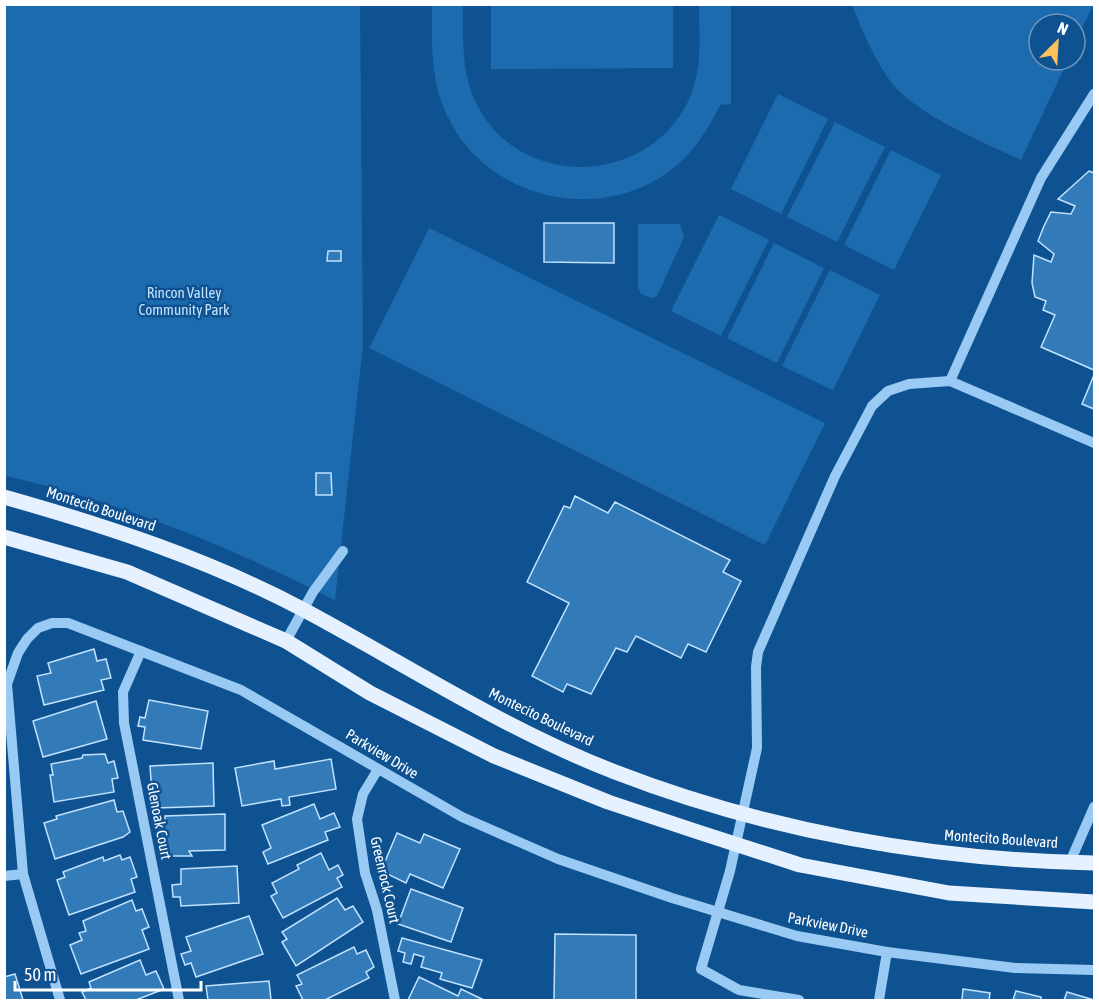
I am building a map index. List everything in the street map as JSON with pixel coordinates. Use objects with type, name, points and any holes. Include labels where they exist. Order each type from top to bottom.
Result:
[{"type":"main road","name":"Montecito Boulevard","points":[[4,497],[132,536],[216,568],[303,609],[512,725],[615,772],[742,813],[818,832],[955,855],[1095,862]]},
{"type":"main road","points":[[4,537],[127,572],[286,641],[370,693],[494,756],[608,802],[800,865],[949,893],[1095,902]]},
{"type":"street","points":[[950,381],[1041,178],[1095,94]]},
{"type":"street","points":[[799,1000],[739,990],[701,969],[758,748],[756,667],[758,652],[835,476],[867,414],[879,398],[899,386],[950,381],[1095,443]]},
{"type":"street","points":[[286,641],[303,609],[343,551]]},
{"type":"street","name":"Parkview Drive","points":[[60,1000],[23,874],[6,684],[18,653],[27,639],[38,628],[51,623],[68,623],[241,690],[329,739],[377,771],[462,817],[558,859],[717,913],[797,936],[887,952],[1015,968],[1095,970]]},
{"type":"street","name":"Glenoak Court","points":[[141,651],[123,692],[124,723],[179,1000]]},
{"type":"street","name":"Greenrock Court","points":[[377,771],[363,794],[357,819],[365,873],[377,910],[394,1000]]},
{"type":"street","points":[[1070,862],[1095,807]]},
{"type":"street","points":[[4,876],[23,874]]},
{"type":"street","points":[[879,1000],[887,952]]},
{"type":"green space","name":"Rincon Valley Community Park","points":[[5,5],[360,5],[363,345],[335,600],[215,544],[131,512],[47,486],[5,476]]},
{"type":"green space","points":[[432,5],[463,5],[465,67],[471,91],[476,103],[497,133],[525,154],[557,165],[590,167],[623,159],[653,144],[678,119],[697,76],[700,46],[699,5],[731,5],[731,104],[720,105],[694,148],[677,165],[656,180],[628,192],[598,198],[567,198],[538,192],[510,181],[485,164],[464,143],[448,117],[435,76],[432,48]]},
{"type":"green space","points":[[491,5],[673,5],[673,68],[491,69]]},
{"type":"green space","points":[[852,5],[1093,5],[1087,18],[1087,12],[1027,12],[1027,72],[1062,72],[1021,160],[942,122],[913,103],[893,84],[867,39]]},
{"type":"green space","points":[[778,94],[828,119],[781,214],[731,189]]},
{"type":"green space","points":[[835,122],[885,147],[837,242],[787,217]]},
{"type":"green space","points":[[891,150],[941,175],[894,270],[844,245]]},
{"type":"green space","points":[[719,215],[769,240],[721,336],[671,311]]},
{"type":"green space","points":[[638,224],[680,224],[684,237],[657,296],[651,298],[641,294],[638,288]]},
{"type":"green space","points":[[429,228],[825,423],[765,545],[369,348]]},
{"type":"green space","points":[[774,243],[824,268],[777,363],[727,338]]},
{"type":"green space","points":[[830,270],[880,295],[833,390],[782,366]]},
{"type":"building","points":[[1089,171],[1094,173],[1094,370],[1041,347],[1055,315],[1043,310],[1046,301],[1035,297],[1032,283],[1034,255],[1051,262],[1054,254],[1038,241],[1051,212],[1071,214],[1075,206],[1058,199]]},
{"type":"building","points":[[544,223],[614,223],[614,263],[544,262]]},
{"type":"building","points":[[328,251],[341,251],[341,261],[327,261]]},
{"type":"building","points":[[1094,375],[1094,409],[1082,404]]},
{"type":"building","points":[[316,473],[331,473],[332,495],[316,495]]},
{"type":"building","points":[[575,496],[608,513],[615,502],[730,560],[723,572],[741,581],[706,652],[688,644],[681,658],[636,636],[627,652],[616,648],[591,694],[567,684],[563,692],[532,676],[569,603],[527,582],[564,506],[570,508]]},
{"type":"building","points":[[94,649],[97,661],[106,659],[111,678],[101,680],[104,690],[44,705],[37,676],[51,673],[48,663]]},
{"type":"building","points":[[149,700],[208,711],[201,749],[143,740],[145,727],[138,726],[140,717],[145,718]]},
{"type":"building","points":[[96,701],[107,739],[43,757],[33,721]]},
{"type":"building","points":[[105,754],[108,763],[114,761],[118,778],[112,779],[114,792],[54,802],[50,775],[53,775],[51,764],[82,758],[83,755]]},
{"type":"building","points":[[331,759],[336,789],[289,797],[290,805],[282,806],[281,799],[242,806],[235,768],[274,761],[275,769]]},
{"type":"building","points":[[213,763],[214,806],[157,808],[156,793],[152,793],[150,766]]},
{"type":"building","points":[[114,800],[117,812],[123,811],[130,832],[123,837],[55,859],[44,823],[57,819],[56,816]]},
{"type":"building","points":[[314,804],[320,819],[334,813],[340,827],[325,832],[328,840],[268,864],[263,852],[271,848],[262,825]]},
{"type":"building","points":[[225,814],[225,850],[189,851],[192,856],[166,856],[166,834],[159,834],[159,823],[165,823],[165,816]]},
{"type":"building","points":[[397,833],[420,843],[424,834],[460,849],[443,888],[410,874],[406,883],[381,871]]},
{"type":"building","points":[[321,853],[329,870],[338,865],[343,875],[337,878],[342,887],[283,918],[271,896],[277,893],[272,883],[299,869],[297,865]]},
{"type":"building","points":[[120,855],[122,860],[130,857],[137,877],[131,879],[135,892],[69,915],[57,880],[65,877],[63,872],[103,857],[104,861]]},
{"type":"building","points":[[237,866],[239,903],[181,906],[180,897],[173,897],[172,885],[181,884],[181,869]]},
{"type":"building","points":[[411,889],[463,908],[451,942],[398,924]]},
{"type":"building","points":[[337,898],[345,910],[353,906],[363,922],[296,966],[282,942],[287,939],[282,932]]},
{"type":"building","points":[[132,900],[136,911],[142,909],[149,927],[142,930],[149,949],[81,974],[70,945],[82,940],[79,933],[86,931],[83,921]]},
{"type":"building","points":[[249,916],[263,954],[196,977],[191,963],[185,965],[181,954],[191,951],[186,937]]},
{"type":"building","points":[[555,934],[636,935],[636,1000],[554,1000]]},
{"type":"building","points":[[402,938],[482,960],[472,988],[440,979],[442,973],[421,967],[424,957],[414,954],[411,964],[403,962],[405,953],[398,951]]},
{"type":"building","points":[[354,947],[357,954],[366,950],[374,967],[366,972],[369,978],[325,1000],[303,1000],[296,986],[302,984],[297,975]]},
{"type":"building","points":[[140,960],[146,975],[156,971],[164,989],[136,1000],[86,1000],[82,992],[91,988],[89,982]]},
{"type":"building","points":[[15,974],[23,1000],[4,1000],[4,977]]},
{"type":"building","points":[[419,977],[458,996],[461,989],[484,1000],[408,1000]]},
{"type":"building","points":[[269,981],[271,1000],[208,1000],[206,986]]},
{"type":"building","points":[[963,989],[990,993],[989,1000],[962,1000]]},
{"type":"building","points":[[1016,991],[1041,997],[1041,1000],[1013,1000]]},
{"type":"building","points":[[1067,992],[1094,1000],[1064,1000]]}]
